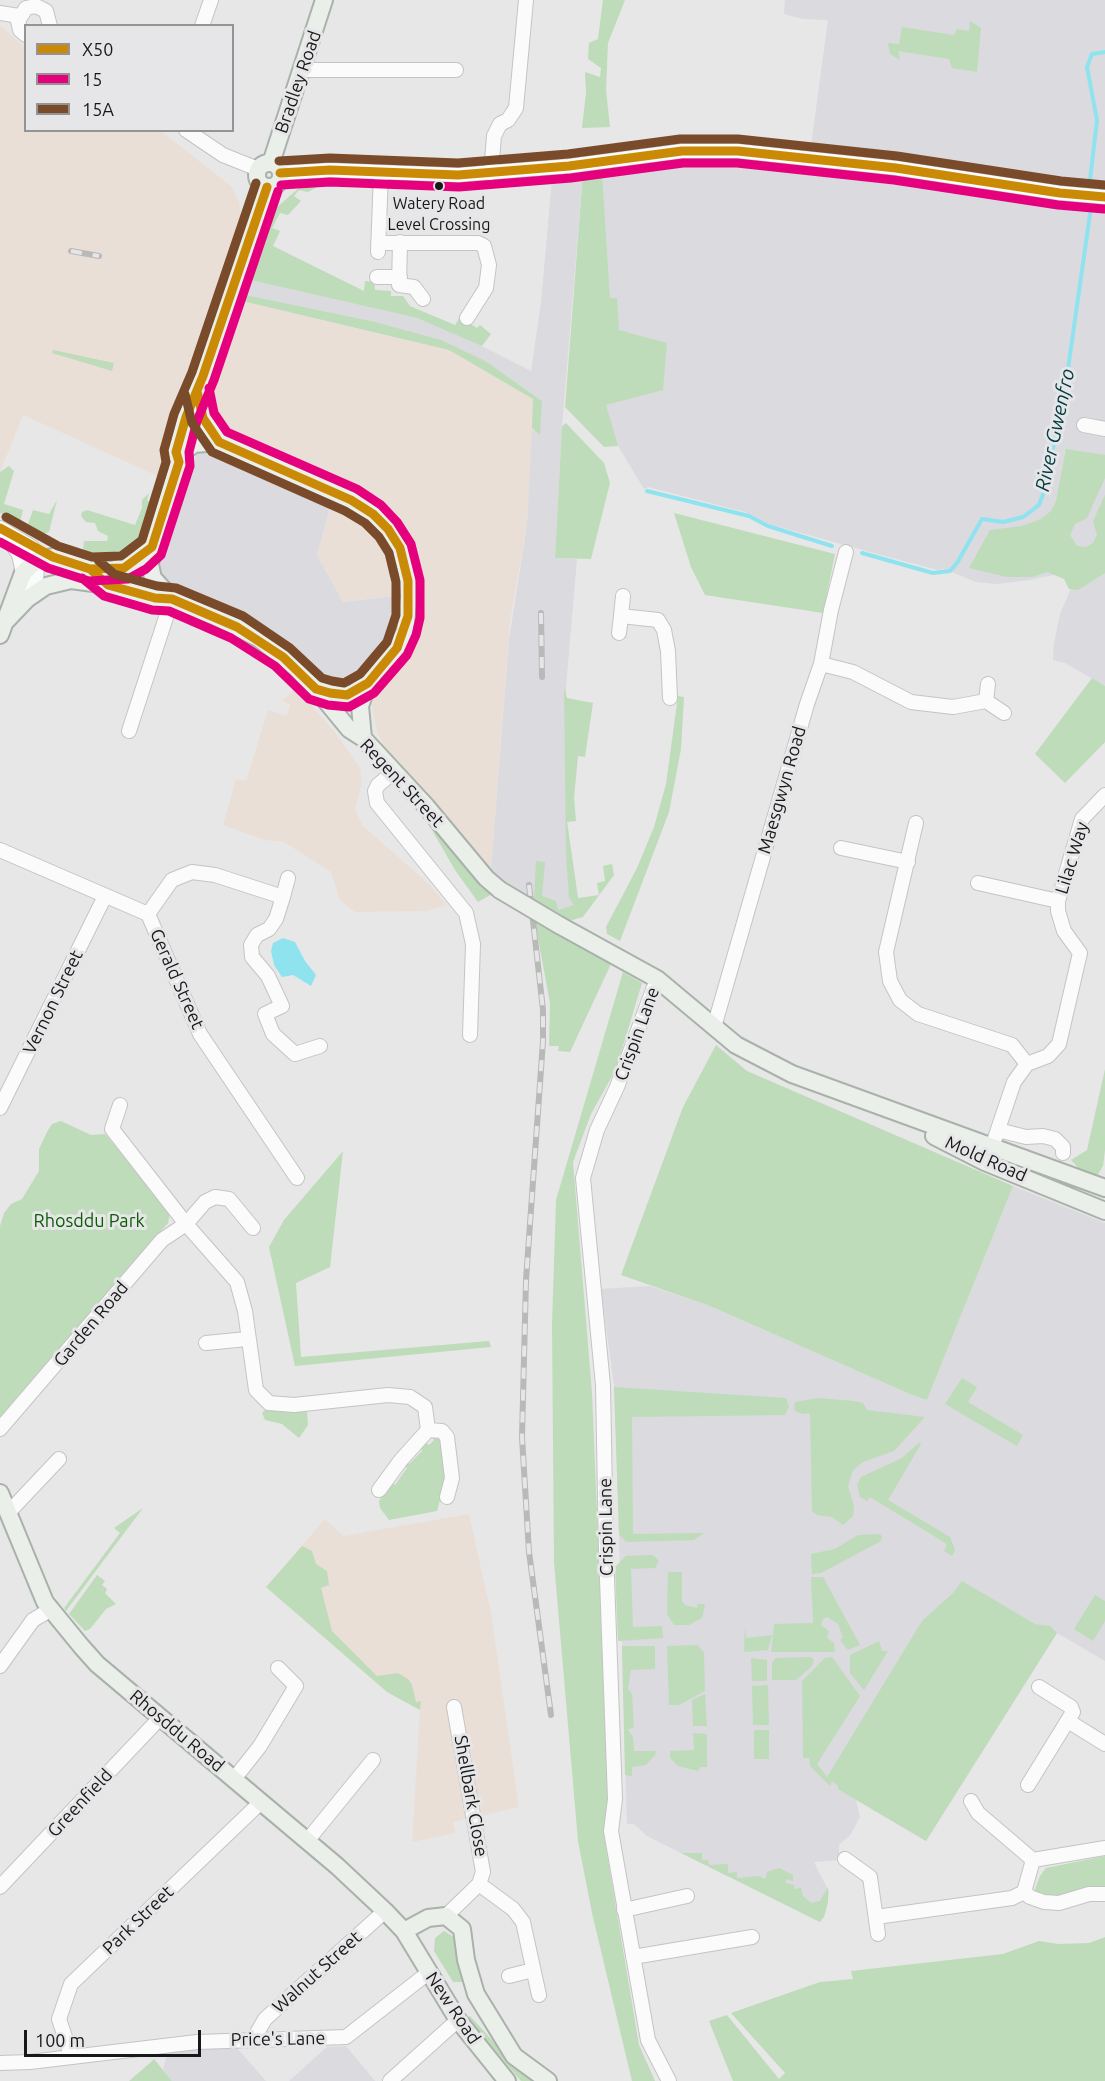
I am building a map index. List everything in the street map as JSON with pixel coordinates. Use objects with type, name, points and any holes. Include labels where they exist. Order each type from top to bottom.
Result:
[{"type":"main road","name":"Bradley Road","points":[[270,168],[324,0]]},
{"type":"main road","points":[[179,462],[176,452],[191,402],[197,391],[267,187],[258,180],[270,168]]},
{"type":"main road","points":[[197,391],[203,418],[219,442]]},
{"type":"main road","points":[[172,599],[153,578],[150,565],[152,547],[179,462],[194,444],[219,442],[351,500],[373,514],[388,529],[400,548],[407,573],[409,596],[405,631],[390,657],[368,683],[347,695],[316,689]]},
{"type":"main road","points":[[3,628],[23,573],[36,561],[53,557],[90,569],[124,568],[139,559],[152,547]]},
{"type":"main road","points":[[90,569],[108,585]]},
{"type":"main road","name":"Regent Street","points":[[3,628],[27,599],[59,581],[108,585],[155,598],[172,599],[216,616],[258,638],[316,689],[349,729],[363,738],[486,878],[500,890],[599,949],[657,979],[688,1003]]},
{"type":"main road","points":[[363,738],[360,706],[368,683]]},
{"type":"main road","name":"Mold Road","points":[[688,1003],[736,1045],[772,1065],[989,1154],[1105,1210]]},
{"type":"main road","name":"Mold Road","points":[[989,1154],[1105,1188]]},
{"type":"main road","name":"Rhosddu Road","points":[[0,1493],[50,1610],[97,1664],[159,1719],[307,1841],[404,1931]]},
{"type":"main road","points":[[404,1931],[428,1918],[446,1916],[462,1929],[466,1960],[476,1994],[514,2056],[548,2081]]},
{"type":"main road","name":"New Road","points":[[404,1931],[458,2020],[507,2081]]},
{"type":"street","points":[[203,24],[211,0]]},
{"type":"street","points":[[490,173],[494,136],[500,124],[508,120],[516,108],[526,0]]},
{"type":"street","points":[[24,34],[18,26],[19,16],[26,8],[38,3],[49,15],[50,24]]},
{"type":"street","points":[[0,12],[19,16]]},
{"type":"street","points":[[302,70],[456,70]]},
{"type":"street","points":[[189,132],[223,155],[270,168],[429,176],[490,173],[682,151],[770,154],[1105,197]]},
{"type":"street","points":[[381,173],[378,247],[400,242],[478,243],[484,246],[489,265],[486,288],[467,318]]},
{"type":"street","points":[[400,242],[399,285],[414,287],[423,299]]},
{"type":"street","points":[[377,277],[400,277]]},
{"type":"street","points":[[1084,425],[1105,429]]},
{"type":"street","points":[[0,529],[53,557]]},
{"type":"street","points":[[0,529],[19,554],[23,573]]},
{"type":"street","points":[[26,544],[36,561],[36,581],[27,599]]},
{"type":"street","name":"Maesgwyn Road","points":[[714,1027],[807,704],[821,664],[831,610],[846,552]]},
{"type":"street","points":[[619,633],[622,596]]},
{"type":"street","points":[[129,731],[172,599]]},
{"type":"street","points":[[621,616],[658,620],[664,630],[668,651],[670,698]]},
{"type":"street","points":[[821,664],[853,672],[911,702],[953,707],[976,705],[986,700]]},
{"type":"street","points":[[986,700],[988,684]]},
{"type":"street","points":[[986,700],[1004,713]]},
{"type":"street","points":[[394,772],[378,785],[375,791],[377,803],[466,913],[473,944],[470,1035]]},
{"type":"street","name":"Lilac Way","points":[[1027,1064],[1048,1056],[1059,1044],[1080,953],[1064,931],[1058,911],[1058,901],[1082,819],[1105,795]]},
{"type":"street","points":[[916,823],[886,952],[890,981],[900,1000],[918,1014],[1012,1045],[1027,1064],[1014,1082],[989,1154]]},
{"type":"street","points":[[841,848],[908,862]]},
{"type":"street","name":"Gerald Street","points":[[0,850],[148,914],[200,1034],[297,1178]]},
{"type":"street","points":[[148,914],[172,880],[192,872],[215,875],[283,897]]},
{"type":"street","points":[[288,878],[276,919],[269,929],[257,935],[251,945],[252,957],[268,976],[282,1006],[265,1014],[273,1034],[296,1054],[320,1046]]},
{"type":"street","points":[[978,883],[1058,901]]},
{"type":"street","name":"Vernon Street","points":[[0,1108],[105,896]]},
{"type":"street","name":"Crispin Lane","points":[[657,979],[617,1087],[597,1130],[583,1178],[603,1385],[615,1799],[611,1831],[648,2040],[669,2081]]},
{"type":"street","points":[[120,1105],[112,1129],[186,1224],[237,1282],[245,1311],[256,1390],[269,1403],[294,1405],[388,1395],[430,1402],[428,1430],[401,1460],[379,1490]]},
{"type":"street","points":[[998,1130],[1026,1137],[1043,1136],[1055,1139],[1062,1147],[1063,1153]]},
{"type":"street","name":"Garden Road","points":[[0,1429],[162,1240],[186,1224],[205,1202],[215,1197],[229,1199],[254,1228]]},
{"type":"street","points":[[206,1344],[248,1340]]},
{"type":"street","points":[[428,1430],[442,1431],[447,1437],[452,1478],[447,1497]]},
{"type":"street","points":[[8,1513],[59,1459]]},
{"type":"street","points":[[0,1666],[33,1620],[50,1610]]},
{"type":"street","points":[[234,1779],[260,1746],[296,1686],[278,1668]]},
{"type":"street","points":[[1028,1785],[1068,1721],[1072,1709],[1039,1687]]},
{"type":"street","name":"Shellbark Close","points":[[454,1707],[483,1861],[483,1872],[479,1884]]},
{"type":"street","name":"Greenfield","points":[[0,1887],[159,1719]]},
{"type":"street","points":[[1068,1721],[1105,1744]]},
{"type":"street","points":[[307,1841],[373,1760]]},
{"type":"street","name":"Park Street","points":[[71,2055],[59,2019],[71,1984],[260,1803]]},
{"type":"street","points":[[973,1812],[1033,1860],[1105,1848]]},
{"type":"street","points":[[845,1859],[870,1877],[878,1934]]},
{"type":"street","points":[[1024,1892],[1033,1860]]},
{"type":"street","points":[[446,1916],[479,1884],[513,1910],[523,1922],[539,1995]]},
{"type":"street","points":[[876,1917],[1005,1900],[1024,1892]]},
{"type":"street","points":[[1024,1892],[1030,1897],[1051,1902],[1089,1894],[1105,1894]]},
{"type":"street","points":[[624,1910],[687,1896]]},
{"type":"street","name":"Walnut Street","points":[[254,2038],[265,2019],[385,1911]]},
{"type":"street","points":[[633,1957],[752,1937]]},
{"type":"street","points":[[509,1976],[533,1970]]},
{"type":"street","name":"Price's Lane","points":[[0,2063],[30,2062],[71,2055],[254,2038],[346,2037],[428,1973]]},
{"type":"street","points":[[390,2081],[458,2020]]},
{"type":"shaded area","points":[[785,0],[1105,0],[1105,686],[1065,663],[1053,660],[1060,614],[1079,570],[997,584],[976,582],[944,569],[938,570],[769,524],[745,512],[648,487],[644,489],[618,446],[594,420],[616,298],[610,299],[602,170],[731,163],[808,168],[828,20],[803,19],[784,14]]},
{"type":"shaded area","points":[[0,25],[24,47],[24,132],[162,132],[231,186],[239,201],[241,215],[219,300],[162,478],[23,415],[0,472]]},
{"type":"shaded area","points":[[583,173],[562,426],[555,558],[577,559],[566,687],[567,821],[578,898],[575,905],[558,910],[503,883],[491,870],[509,640],[527,525],[532,428],[534,432],[542,401],[487,362],[371,321],[246,295],[239,297],[246,279],[417,318],[458,334],[531,371],[541,303],[552,179]]},
{"type":"shaded area","points":[[238,300],[449,350],[534,399],[527,525],[510,621],[491,870],[486,878],[394,772],[377,731],[371,702],[406,645],[402,595],[343,602],[317,555],[337,484],[262,451],[212,424],[206,406]]},
{"type":"shaded area","points":[[210,447],[333,497],[317,555],[343,602],[403,595],[398,638],[363,677],[340,682],[330,678],[262,624],[181,590],[168,583],[160,574],[157,565],[176,504],[198,451]]},
{"type":"shaded area","points":[[296,688],[334,731],[360,768],[362,782],[355,809],[362,825],[429,884],[447,905],[427,911],[355,912],[340,900],[331,872],[284,842],[265,840],[223,825],[236,779],[246,781],[268,710],[287,716],[290,704],[282,701]]},
{"type":"shaded area","points":[[1013,1186],[1105,1223],[1105,1661],[1057,1633],[926,1841],[856,1800],[860,1817],[851,1834],[839,1845],[839,1860],[814,1862],[829,1892],[827,1907],[820,1922],[647,1836],[634,1824],[627,1824],[615,1393],[601,1289],[650,1286],[710,1306],[927,1400]]},
{"type":"shaded area","points":[[469,1514],[491,1613],[519,1807],[453,1822],[455,1833],[412,1842],[420,1710],[387,1692],[266,1587],[325,1519],[343,1536]]},
{"type":"shaded area","points":[[235,2046],[266,2081],[172,2081],[163,2069],[168,2051]]},
{"type":"shaded area","points":[[346,2046],[375,2081],[289,2081],[327,2047]]},
{"type":"green space","points":[[603,0],[625,0],[608,43],[606,90],[610,127],[582,128],[586,93],[585,72],[600,77],[601,68],[588,59],[589,43],[598,39]]},
{"type":"green space","points":[[970,21],[981,28],[977,72],[952,68],[949,59],[898,51],[900,60],[890,54],[888,43],[899,44],[902,27],[954,35],[957,29],[969,31]]},
{"type":"green space","points":[[602,170],[610,298],[617,298],[619,330],[667,343],[663,390],[606,405],[618,446],[604,447],[565,407],[583,173]]},
{"type":"green space","points":[[324,177],[343,177],[343,187],[340,187],[340,183],[326,182],[308,192],[299,190],[294,196],[301,201],[288,215],[280,213],[272,228],[280,231],[273,246],[364,291],[365,281],[374,282],[375,290],[391,291],[391,296],[403,296],[410,306],[455,325],[460,317],[477,328],[480,325],[491,334],[482,346],[417,318],[246,279],[264,224],[276,208],[300,187]]},
{"type":"green space","points":[[246,295],[371,321],[441,340],[487,362],[542,401],[540,435],[532,428],[533,399],[449,350],[238,300]]},
{"type":"green space","points":[[53,350],[114,363],[112,371],[52,353]]},
{"type":"green space","points":[[566,423],[604,463],[610,483],[591,559],[555,558],[562,426]]},
{"type":"green space","points":[[1066,449],[1105,455],[1105,478],[1087,518],[1075,524],[1070,535],[1077,546],[1086,547],[1093,543],[1097,535],[1093,521],[1105,495],[1105,573],[1078,590],[1069,589],[1064,579],[1047,572],[1032,577],[1007,577],[969,568],[990,530],[1022,526],[1041,519],[1051,511],[1056,501]]},
{"type":"green space","points":[[9,466],[14,471],[4,504],[23,510],[20,522],[0,513],[0,472]]},
{"type":"green space","points":[[149,493],[147,500],[151,503],[138,541],[124,556],[104,558],[93,556],[83,550],[84,541],[107,541],[108,536],[98,531],[95,523],[86,522],[81,516],[82,512],[87,510],[135,525],[142,508],[142,500]]},
{"type":"green space","points":[[57,500],[49,532],[43,534],[28,524],[33,510],[49,514]]},
{"type":"green space","points":[[674,513],[835,554],[823,613],[705,595],[691,567]]},
{"type":"green space","points":[[1092,678],[1105,686],[1105,742],[1065,783],[1035,754]]},
{"type":"green space","points":[[564,687],[567,698],[593,703],[585,757],[578,756],[574,798],[576,821],[567,822],[578,898],[599,895],[597,883],[605,881],[603,866],[612,864],[614,875],[583,917],[569,921],[534,900],[536,861],[545,862],[542,896],[556,901],[558,910],[574,905],[569,898],[566,854]]},
{"type":"green space","points":[[678,696],[684,697],[681,749],[669,812],[620,941],[607,934],[606,927],[637,868],[654,827],[666,784]]},
{"type":"green space","points":[[417,804],[492,894],[478,902],[455,870]]},
{"type":"green space","points":[[535,922],[611,964],[570,1052],[558,1051],[559,1046],[549,1046],[550,1003]]},
{"type":"green space","points":[[623,972],[642,983],[616,1069],[591,1114],[573,1162],[592,1393],[609,1799],[604,1836],[639,2045],[655,2081],[632,2081],[592,1913],[578,1841],[554,1562],[552,1325],[556,1200]]},
{"type":"green space","points":[[716,1045],[747,1071],[1013,1186],[927,1400],[710,1306],[621,1275],[683,1107]]},
{"type":"green space","points":[[1105,1069],[1105,1150],[1103,1166],[1097,1176],[1081,1171],[1071,1160],[1087,1150]]},
{"type":"green space","name":"Rhosddu Park","points":[[61,1121],[91,1135],[105,1134],[170,1213],[168,1223],[0,1417],[0,1226],[4,1213],[11,1204],[22,1199],[39,1171],[39,1149],[47,1132],[52,1124]]},
{"type":"green space","points":[[343,1151],[330,1267],[296,1283],[301,1357],[489,1341],[491,1347],[295,1366],[269,1247],[284,1220]]},
{"type":"green space","points":[[962,1378],[977,1387],[968,1402],[1023,1435],[1017,1446],[945,1404]]},
{"type":"green space","points":[[614,1387],[786,1398],[789,1406],[785,1415],[632,1417],[633,1534],[704,1533],[694,1540],[626,1542],[619,1534]]},
{"type":"green space","points":[[818,1398],[854,1401],[863,1403],[867,1410],[925,1417],[894,1451],[863,1462],[853,1470],[848,1486],[854,1506],[853,1516],[843,1525],[832,1517],[817,1515],[812,1511],[810,1413],[802,1414],[795,1411],[794,1407],[795,1402]]},
{"type":"green space","points":[[267,1408],[281,1412],[307,1410],[308,1425],[299,1438],[282,1424],[265,1420],[262,1413]]},
{"type":"green space","points":[[431,1435],[442,1436],[447,1474],[437,1511],[389,1520],[380,1508],[379,1501],[392,1483],[395,1485],[407,1468],[404,1466],[406,1462],[409,1464],[422,1451],[420,1446],[425,1442],[429,1445],[434,1440]]},
{"type":"green space","points":[[919,1443],[921,1444],[888,1500],[950,1537],[955,1550],[952,1556],[944,1551],[947,1544],[870,1497],[867,1501],[860,1497],[857,1485],[861,1477],[902,1458]]},
{"type":"green space","points":[[143,1508],[66,1611],[64,1608],[120,1533],[114,1528]]},
{"type":"green space","points":[[879,1534],[882,1536],[881,1541],[821,1573],[812,1574],[811,1554],[835,1549],[858,1535]]},
{"type":"green space","points":[[302,1546],[312,1551],[316,1564],[327,1571],[329,1585],[321,1588],[332,1631],[377,1676],[398,1673],[408,1679],[412,1685],[416,1702],[421,1701],[420,1710],[387,1692],[266,1587]]},
{"type":"green space","points":[[653,1555],[659,1561],[655,1568],[631,1569],[633,1627],[662,1626],[663,1638],[618,1641],[615,1567],[626,1556]]},
{"type":"green space","points":[[668,1572],[682,1572],[682,1601],[685,1605],[697,1608],[698,1604],[705,1604],[702,1618],[689,1625],[674,1625],[667,1614]]},
{"type":"green space","points":[[97,1575],[105,1581],[102,1585],[107,1589],[105,1593],[116,1604],[106,1609],[90,1629],[85,1631],[69,1614]]},
{"type":"green space","points":[[811,1577],[823,1577],[860,1645],[848,1650],[840,1640],[843,1638],[838,1624],[827,1617],[823,1619],[821,1625],[829,1631],[827,1638],[834,1643],[835,1652],[771,1652],[774,1624],[813,1623]]},
{"type":"green space","points":[[962,1581],[1035,1624],[1050,1626],[1057,1633],[926,1841],[838,1789],[832,1781],[830,1786],[810,1766],[809,1758],[803,1758],[802,1681],[825,1658],[832,1657],[860,1696],[817,1764],[827,1777],[922,1621],[953,1593]]},
{"type":"green space","points":[[1095,1595],[1105,1601],[1105,1621],[1093,1641],[1074,1629]]},
{"type":"green space","points":[[745,1627],[746,1638],[772,1635],[768,1650],[744,1652]]},
{"type":"green space","points":[[879,1641],[882,1651],[888,1651],[864,1690],[850,1673],[850,1655]]},
{"type":"green space","points":[[698,1645],[704,1653],[705,1691],[679,1705],[669,1705],[667,1646]]},
{"type":"green space","points":[[622,1646],[655,1646],[655,1669],[631,1670],[628,1689],[632,1694],[634,1727],[628,1730],[633,1737],[634,1751],[656,1751],[646,1765],[632,1767],[632,1776],[625,1775]]},
{"type":"green space","points":[[811,1657],[814,1660],[812,1666],[796,1680],[772,1680],[772,1662],[776,1658]]},
{"type":"green space","points":[[751,1658],[767,1660],[767,1681],[752,1681]]},
{"type":"green space","points":[[768,1685],[769,1725],[753,1725],[752,1686]]},
{"type":"green space","points":[[705,1694],[707,1726],[693,1726],[692,1700]]},
{"type":"green space","points":[[754,1730],[769,1730],[769,1759],[754,1759]]},
{"type":"green space","points":[[693,1733],[707,1734],[707,1767],[700,1767],[698,1771],[678,1766],[670,1758],[670,1751],[694,1750]]},
{"type":"green space","points":[[681,1853],[702,1853],[702,1860],[708,1860],[709,1865],[728,1864],[728,1873],[737,1872],[737,1878],[759,1876],[765,1879],[767,1872],[779,1868],[793,1875],[793,1881],[787,1879],[785,1883],[794,1885],[795,1889],[801,1888],[803,1896],[811,1903],[820,1901],[828,1887],[828,1902],[824,1917],[820,1922]]},
{"type":"green space","points":[[1105,1856],[1105,1890],[1054,1900],[1037,1896],[1035,1889],[1046,1868]]},
{"type":"green space","points":[[444,1931],[454,1937],[466,1982],[453,1982],[434,1951],[435,1938]]},
{"type":"green space","points":[[1105,1937],[1105,2081],[733,2081],[709,2021],[727,2015],[779,2079],[785,2073],[731,2013],[820,1982],[853,1979],[851,1971],[1003,1954],[1039,1941],[1058,1944],[1089,1943]]},
{"type":"green space","points":[[470,2016],[494,2042],[537,2081],[521,2081],[477,2029],[474,2030],[466,2018]]},
{"type":"green space","points":[[154,2059],[172,2081],[129,2081],[151,2062]]},
{"type":"water","points":[[283,938],[295,942],[316,975],[311,986],[293,975],[282,977],[274,965],[271,951],[273,943]]},
{"type":"waterway","name":"River Gwenfro","points":[[1090,180],[1097,120],[1087,67],[1092,54],[1105,52]]},
{"type":"waterway","name":"River Gwenfro","points":[[862,553],[933,573],[950,571],[982,519],[1003,522],[1023,517],[1039,505],[1046,486],[1068,369],[1090,214]]},
{"type":"waterway","name":"River Gwenfro","points":[[647,491],[749,516],[768,526],[832,546]]},
{"type":"railway","points":[[71,251],[99,256]]},
{"type":"railway","points":[[541,613],[542,677]]},
{"type":"railway","points":[[529,885],[543,1010],[543,1041],[526,1280],[522,1437],[529,1552],[551,1715]]},
{"type":"transit line","name":"15A","points":[[279,161],[330,158],[458,163],[568,154],[680,139],[738,139],[897,156],[1061,181],[1105,185]]},
{"type":"transit line","name":"X50","points":[[280,173],[330,170],[458,175],[569,166],[682,151],[738,151],[896,168],[1060,193],[1105,197]]},
{"type":"transit line","name":"15","points":[[281,185],[330,182],[459,187],[571,178],[683,163],[737,163],[894,180],[1058,205],[1104,209]]},
{"type":"transit line","name":"15A","points":[[6,517],[58,546],[92,557],[121,556],[142,540],[166,462],[164,450],[174,414],[192,372],[256,183]]},
{"type":"transit line","name":"X50","points":[[0,528],[53,557],[90,569],[124,568],[152,547],[179,462],[176,452],[186,417],[203,376],[267,187]]},
{"type":"transit line","name":"15","points":[[0,542],[48,568],[89,581],[128,579],[146,569],[161,555],[190,466],[189,452],[197,421],[214,380],[278,191]]},
{"type":"transit line","name":"15","points":[[82,578],[104,596],[152,610],[169,611],[231,638],[275,666],[309,699],[328,705],[349,707],[374,693],[407,655],[416,635],[420,618],[420,580],[411,544],[397,522],[381,505],[357,489],[227,432],[214,413],[209,388]]},
{"type":"transit line","name":"X50","points":[[90,569],[108,585],[155,598],[172,599],[237,627],[283,657],[316,689],[330,693],[347,695],[368,683],[397,648],[408,616],[408,581],[400,548],[388,529],[373,514],[351,500],[219,442],[203,418],[197,391]]},
{"type":"transit line","name":"15A","points":[[98,560],[114,574],[157,586],[176,588],[243,616],[290,648],[322,678],[332,681],[344,683],[360,674],[387,642],[396,615],[396,582],[389,553],[379,537],[365,523],[345,511],[212,452],[192,423],[185,394]]},
{"type":"place","name":"Watery Road Level Crossing","points":[[439,186]]}]
